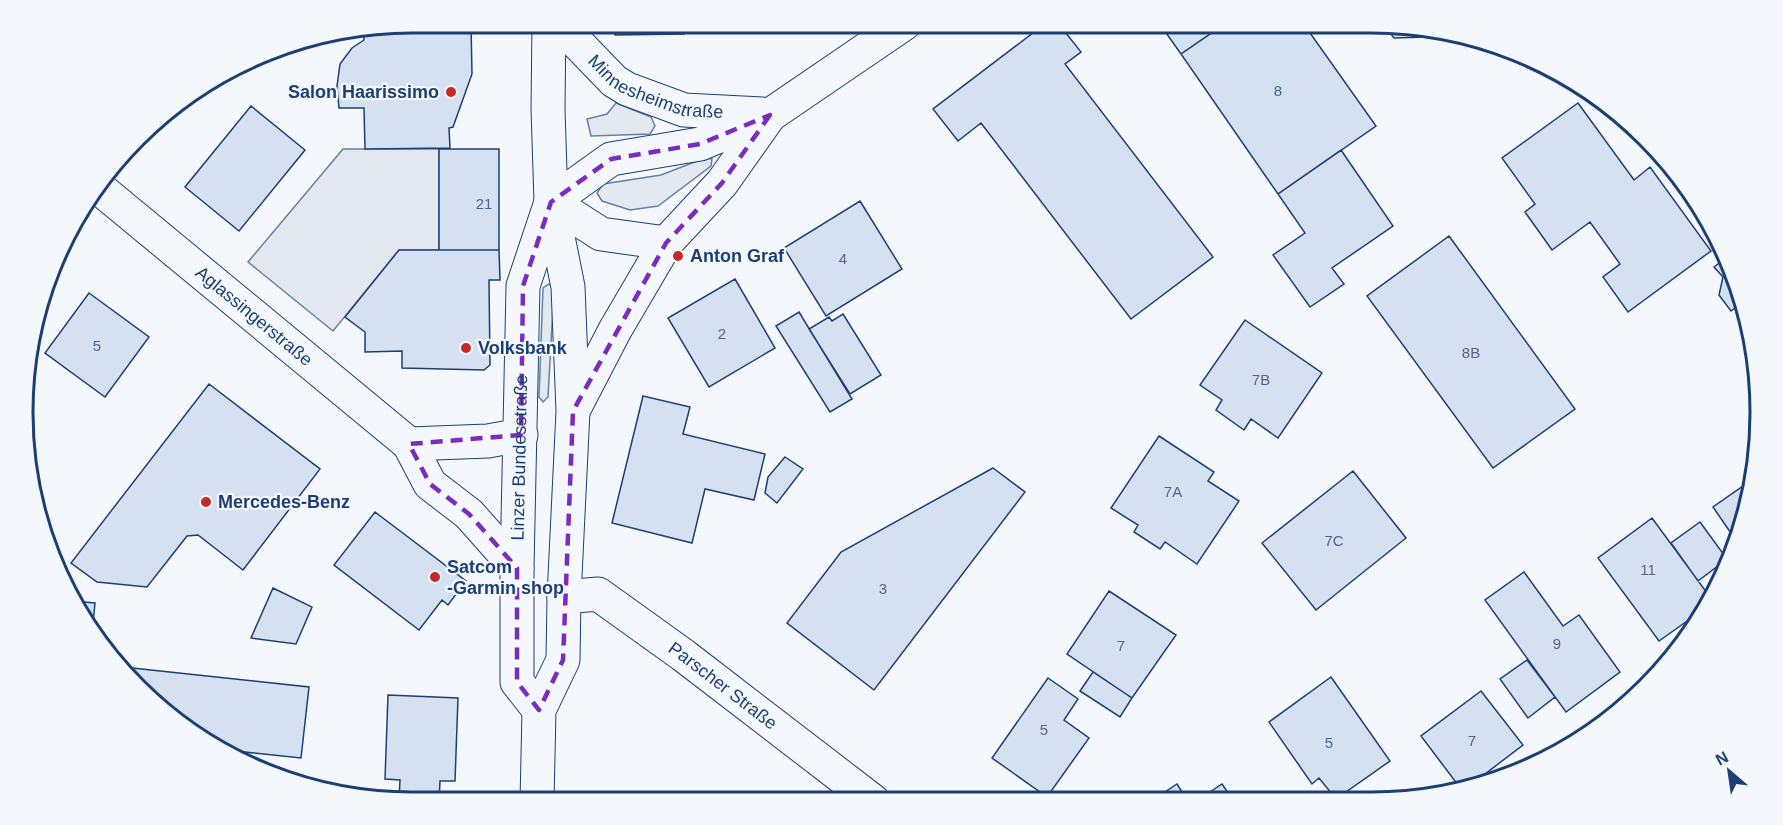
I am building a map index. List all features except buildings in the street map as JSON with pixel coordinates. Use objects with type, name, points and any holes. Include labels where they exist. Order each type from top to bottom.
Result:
[{"type":"main road","name":"Linzer Bundesstraße","points":[[537,792],[539,710],[564,660],[564,597],[573,411],[568,287],[551,202],[548,109],[549,33]]},
{"type":"main road","name":"Minnesheimstraße","points":[[568,33],[614,81],[627,89],[684,110],[770,115]]},
{"type":"main road","name":"Minnesheimstraße","points":[[551,202],[611,159],[700,144],[770,115],[889,33]]},
{"type":"main road","name":"Minnesheimstraße","points":[[573,411],[615,330],[666,243],[722,183],[770,115]]},
{"type":"main road","name":"Aglassingerstraße","points":[[103,193],[409,444],[430,484],[469,514],[517,568]]},
{"type":"main road","name":"Linzer Bundesstraße","points":[[539,710],[517,682],[523,286],[551,202]]},
{"type":"main road","points":[[551,202],[601,234],[666,243]]},
{"type":"main road","points":[[409,444],[488,441],[521,435]]},
{"type":"main road","name":"Parscher Straße","points":[[564,597],[598,594],[861,792]]},
{"type":"highlighted area","points":[[770,115],[722,183],[666,243],[573,411],[563,660],[539,710],[517,682],[517,568],[469,514],[430,484],[409,444],[521,435],[523,286],[551,202],[611,159],[700,144]]},
{"type":"shaded area","points":[[616,103],[651,117],[655,126],[650,134],[591,136],[587,119],[607,114]]},
{"type":"shaded area","points":[[343,149],[439,149],[439,250],[399,250],[333,331],[248,262]]},
{"type":"shaded area","points":[[705,158],[712,159],[711,166],[658,206],[630,210],[602,201],[597,193],[603,184],[661,175]]},
{"type":"shaded area","points":[[549,284],[554,289],[548,397],[543,402],[539,397],[543,288]]},
{"type":"place","name":"Salon Haarissimo","points":[[451,92]]},
{"type":"place","name":"Anton Graf","points":[[678,256]]},
{"type":"place","name":"Volksbank","points":[[466,348]]},
{"type":"place","name":"Mercedes-Benz","points":[[206,502]]},
{"type":"place","name":"Satcom -Garmin shop","points":[[435,577]]}]
